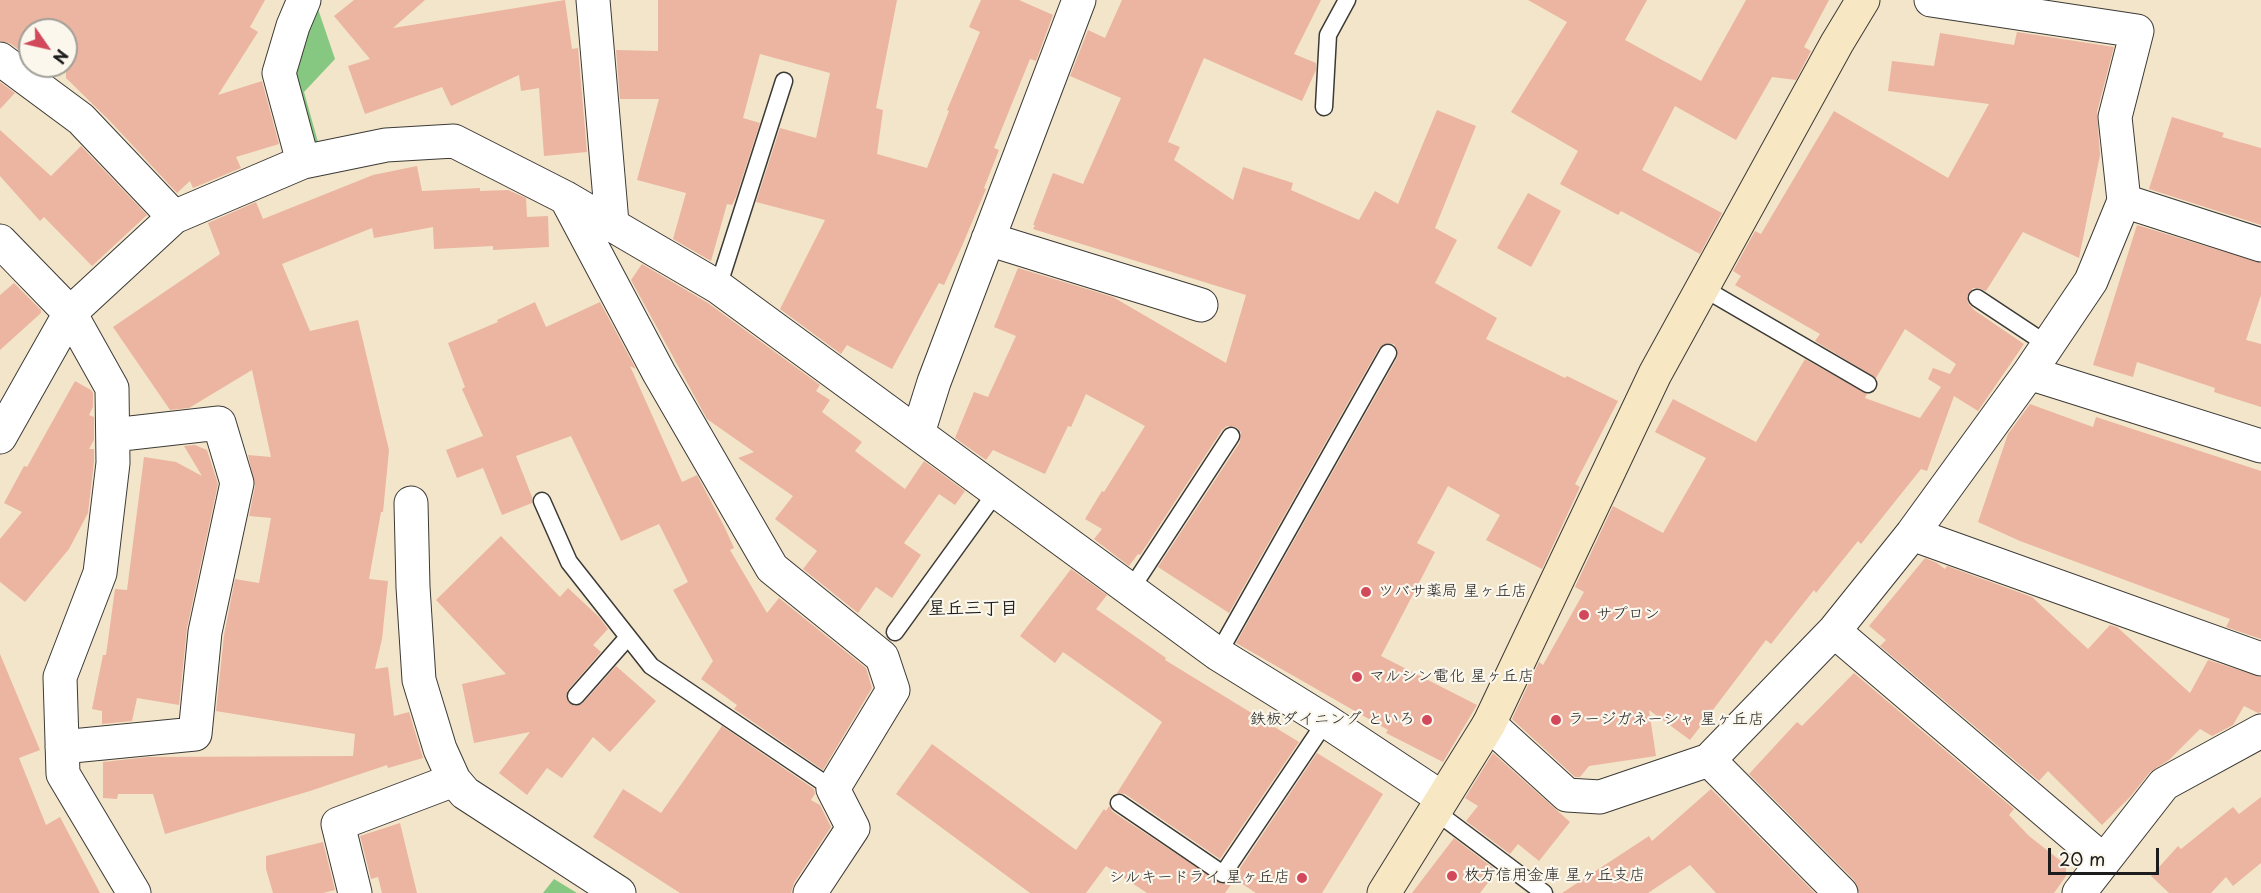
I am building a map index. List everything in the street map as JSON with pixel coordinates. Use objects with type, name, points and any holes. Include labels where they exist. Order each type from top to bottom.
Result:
[{"type":"street","points":[[303,162],[279,73],[293,26],[304,0]]},
{"type":"street","points":[[593,0],[612,223]]},
{"type":"street","points":[[1384,893],[1489,724],[1655,374],[1831,53],[1863,0]]},
{"type":"street","points":[[1489,724],[1567,795],[1600,797],[1709,760],[1834,631],[1912,534],[2029,373],[2091,281],[2124,201],[2115,117],[2137,32],[2043,8],[1931,0]]},
{"type":"street","points":[[918,433],[934,382],[988,239],[1070,3]]},
{"type":"street","points":[[0,59],[81,119],[174,218]]},
{"type":"street","points":[[0,437],[70,313],[174,218],[303,162],[386,145],[454,141],[612,223],[718,287],[1218,654],[1326,721],[1438,805]]},
{"type":"street","points":[[566,198],[659,373],[772,568],[882,657],[892,690],[833,789],[853,828],[810,893]]},
{"type":"street","points":[[2124,201],[2261,245]]},
{"type":"street","points":[[988,239],[1201,305]]},
{"type":"street","points":[[0,242],[70,313],[112,388],[113,463],[100,573],[60,677],[63,774],[134,893]]},
{"type":"street","points":[[2029,373],[2261,446]]},
{"type":"street","points":[[62,747],[195,734],[204,632],[237,483],[219,423],[113,435]]},
{"type":"street","points":[[411,503],[419,680],[440,749],[454,780],[465,793],[619,893]]},
{"type":"street","points":[[1912,534],[2261,659]]},
{"type":"street","points":[[1834,631],[2104,861]]},
{"type":"street","points":[[2079,893],[2164,784],[2261,731]]},
{"type":"street","points":[[1709,760],[1841,893]]},
{"type":"street","points":[[355,893],[338,824],[454,780]]},
{"type":"lane","points":[[1324,107],[1328,35],[1347,0]]},
{"type":"lane","points":[[718,287],[784,81]]},
{"type":"lane","points":[[1703,288],[1868,384]]},
{"type":"lane","points":[[1977,298],[2048,345]]},
{"type":"lane","points":[[1218,654],[1388,353]]},
{"type":"lane","points":[[1131,589],[1231,436]]},
{"type":"lane","points":[[895,632],[997,491]]},
{"type":"lane","points":[[542,501],[569,562],[651,666],[833,789]]},
{"type":"lane","points":[[576,696],[628,637]]},
{"type":"lane","points":[[1119,803],[1223,874],[1326,721]]},
{"type":"lane","points":[[1438,805],[1544,893]]},
{"type":"green space","points":[[318,9],[335,59],[304,92],[318,142],[307,145],[287,70]]},
{"type":"green space","points":[[554,879],[577,893],[543,893]]},
{"type":"building","points":[[0,0],[265,0],[250,27],[258,32],[218,95],[262,81],[279,144],[236,157],[241,168],[193,188],[190,181],[177,193],[66,78],[78,78],[78,18],[18,18],[18,49],[11,44],[0,41]]},
{"type":"building","points":[[354,0],[425,0],[393,28],[565,0],[572,49],[578,48],[587,152],[544,156],[539,88],[521,91],[519,75],[451,106],[442,87],[365,114],[348,66],[370,59],[334,16]]},
{"type":"building","points":[[658,0],[897,0],[876,108],[883,110],[877,154],[927,168],[949,111],[947,110],[980,32],[969,27],[981,0],[1019,0],[1053,15],[1036,61],[1030,59],[994,148],[999,150],[984,188],[986,189],[962,246],[944,285],[939,283],[892,369],[847,345],[841,354],[780,309],[825,220],[756,202],[780,128],[816,138],[830,73],[760,54],[743,118],[760,123],[736,197],[732,205],[727,204],[711,261],[673,239],[686,193],[637,180],[659,99],[620,99],[616,50],[658,51]]},
{"type":"building","points":[[1122,0],[1321,0],[1294,54],[1316,63],[1316,70],[1302,101],[1204,58],[1168,142],[1180,147],[1174,160],[1233,200],[1243,167],[1293,183],[1291,190],[1359,220],[1375,191],[1398,204],[1437,110],[1476,126],[1435,228],[1457,240],[1435,283],[1497,318],[1486,339],[1618,401],[1575,484],[1580,487],[1542,569],[1486,540],[1500,515],[1448,486],[1417,543],[1435,552],[1381,656],[1477,705],[1443,762],[1386,733],[1388,730],[1236,643],[1397,358],[1398,352],[1394,344],[1387,343],[1379,348],[1229,613],[1158,567],[1240,442],[1241,432],[1236,427],[1227,426],[1222,430],[1140,555],[1138,554],[1129,566],[1094,539],[1102,529],[1085,519],[1145,426],[1086,394],[1045,474],[993,450],[986,460],[955,438],[974,392],[988,397],[1016,336],[994,327],[1018,268],[1113,297],[1226,363],[1246,295],[1033,229],[1053,173],[1083,184],[1121,98],[1070,76],[1088,30],[1105,38]]},
{"type":"building","points":[[1528,0],[1647,0],[1625,40],[1701,81],[1746,0],[1829,0],[1804,47],[1811,51],[1796,80],[1772,77],[1736,140],[1675,106],[1642,170],[1722,213],[1700,254],[1621,211],[1618,215],[1560,184],[1578,151],[1511,112],[1567,22]]},
{"type":"building","points":[[2017,32],[2114,47],[2097,112],[2100,155],[2079,258],[2023,232],[1986,291],[1973,288],[1967,297],[1968,303],[1974,310],[2024,344],[1978,411],[1954,396],[1927,471],[1921,469],[1861,544],[1858,541],[1816,593],[1814,590],[1771,644],[1766,640],[1690,740],[1649,710],[1656,756],[1589,766],[1580,777],[1575,777],[1512,719],[1539,662],[1543,665],[1584,592],[1575,587],[1613,506],[1663,533],[1706,458],[1655,432],[1673,399],[1756,442],[1805,359],[1867,394],[1865,398],[1920,418],[1941,387],[1928,379],[1933,368],[1950,374],[1956,364],[1905,329],[1876,378],[1815,341],[1820,334],[1735,285],[1741,276],[1733,271],[1755,231],[1761,234],[1834,111],[1948,178],[1989,104],[1888,91],[1892,61],[1934,66],[1940,33],[2014,45]]},
{"type":"building","points":[[0,82],[15,93],[0,109]]},
{"type":"building","points":[[2172,117],[2224,133],[2222,137],[2261,148],[2261,225],[2149,189]]},
{"type":"building","points":[[0,130],[51,176],[81,146],[147,215],[92,266],[44,217],[40,221],[0,176]]},
{"type":"building","points":[[417,166],[422,191],[480,188],[480,191],[508,190],[526,198],[527,217],[548,216],[549,247],[493,250],[493,246],[434,249],[433,227],[374,238],[372,228],[282,264],[310,331],[358,320],[389,450],[383,512],[381,512],[369,579],[388,581],[382,639],[375,669],[388,667],[394,716],[409,712],[423,758],[388,768],[387,765],[310,791],[165,834],[153,794],[118,794],[117,799],[103,798],[103,762],[148,757],[353,756],[355,734],[216,711],[224,635],[235,579],[259,583],[271,518],[249,516],[255,486],[248,455],[271,457],[252,370],[189,408],[170,410],[113,327],[220,254],[208,223],[256,202],[263,219],[373,175]]},
{"type":"building","points":[[1528,193],[1561,211],[1531,267],[1497,248]]},
{"type":"building","points":[[2137,225],[2261,263],[2261,295],[2246,340],[2261,344],[2261,407],[2214,392],[2215,388],[2137,362],[2133,377],[2093,365]]},
{"type":"building","points":[[642,264],[708,303],[820,385],[816,391],[830,400],[822,412],[862,442],[855,451],[905,489],[924,461],[965,491],[955,505],[939,494],[904,543],[921,555],[892,598],[876,587],[858,613],[803,569],[817,551],[775,519],[793,496],[738,458],[754,452],[707,419],[631,280]]},
{"type":"building","points":[[14,283],[41,310],[41,313],[0,350],[0,295]]},
{"type":"building","points":[[535,302],[546,327],[600,302],[636,369],[630,366],[682,482],[697,475],[734,548],[730,550],[767,613],[779,598],[866,668],[872,688],[823,770],[734,709],[737,705],[701,679],[713,661],[673,590],[688,582],[659,524],[621,541],[571,436],[516,456],[532,497],[532,503],[502,515],[483,468],[457,478],[446,450],[483,436],[462,389],[465,387],[448,343],[498,322],[497,320]]},
{"type":"building","points":[[75,381],[93,393],[93,407],[89,415],[94,417],[94,440],[89,449],[94,449],[94,462],[88,513],[69,549],[25,602],[0,582],[0,539],[22,512],[4,503]]},
{"type":"building","points":[[2030,404],[2093,427],[2096,417],[2261,471],[2261,639],[2226,627],[2230,619],[2020,541],[1978,522],[2008,434]]},
{"type":"building","points":[[195,445],[207,450],[218,484],[187,628],[179,705],[137,698],[132,721],[102,724],[102,711],[92,709],[103,655],[106,655],[115,589],[127,590],[144,457],[176,462],[202,476],[184,446]]},
{"type":"building","points":[[501,536],[560,597],[568,588],[599,617],[608,629],[593,645],[601,652],[568,690],[566,695],[569,703],[575,706],[583,703],[616,666],[656,701],[610,752],[593,737],[562,778],[547,768],[527,795],[499,773],[530,732],[474,743],[462,684],[506,674],[436,600]]},
{"type":"building","points":[[1925,558],[1945,569],[1947,566],[2032,597],[2088,649],[2110,625],[2117,627],[2190,693],[2208,660],[2261,677],[2261,712],[2258,713],[2244,706],[2233,725],[2212,736],[2200,729],[2169,760],[2150,772],[2130,797],[2102,825],[2048,771],[2039,781],[1880,646],[1886,640],[1869,626]]},
{"type":"building","points":[[1071,569],[1107,595],[1096,609],[1166,658],[1165,660],[1299,742],[1220,859],[1125,794],[1117,793],[1162,722],[1063,652],[1055,663],[1020,636]]},
{"type":"building","points":[[0,654],[40,750],[19,758],[46,825],[60,817],[100,893],[0,893]]},
{"type":"building","points":[[1854,673],[2014,809],[2009,815],[2029,836],[2066,865],[2066,876],[2054,893],[1859,893],[1854,880],[1749,774],[1797,722],[1802,726]]},
{"type":"building","points":[[722,726],[814,789],[815,794],[811,800],[820,805],[831,827],[794,883],[791,893],[680,893],[593,837],[623,789],[661,813]]},
{"type":"building","points":[[932,744],[1076,850],[1104,809],[1106,811],[1109,806],[1113,812],[1222,884],[1232,880],[1317,753],[1383,794],[1322,893],[1256,893],[1235,879],[1225,893],[1147,893],[1106,866],[1086,893],[1030,893],[896,794]]},
{"type":"building","points":[[1493,753],[1570,822],[1539,861],[1518,844],[1510,854],[1466,821],[1478,806],[1465,798]]},
{"type":"building","points":[[1711,789],[1815,893],[1716,893],[1690,865],[1648,893],[1562,893],[1649,836],[1652,841]]},
{"type":"building","points":[[2261,797],[2261,863],[2233,886],[2226,877],[2211,893],[2169,893],[2151,876],[2178,846],[2181,849],[2233,807],[2239,814]]},
{"type":"building","points":[[400,823],[417,893],[382,893],[378,877],[371,879],[360,836]]},
{"type":"building","points":[[1454,838],[1497,871],[1480,893],[1412,893]]},
{"type":"building","points":[[323,842],[335,890],[323,893],[273,893],[266,869],[266,856]]},
{"type":"place","name":"ツバサ薬局 星ヶ丘店","points":[[1366,592]]},
{"type":"place","name":"サプロン","points":[[1584,615]]},
{"type":"place","name":"マルシン電化 星ヶ丘店","points":[[1357,677]]},
{"type":"place","name":"鉄板ダイニング といろ","points":[[1427,720]]},
{"type":"place","name":"ラージガネーシャ 星ヶ丘店","points":[[1556,720]]},
{"type":"place","name":"枚方信用金庫 星ヶ丘支店","points":[[1452,876]]},
{"type":"place","name":"シルキードライ 星ヶ丘店","points":[[1302,878]]},
{"type":"district","name":"星丘三丁目","points":[[973,609]]}]
